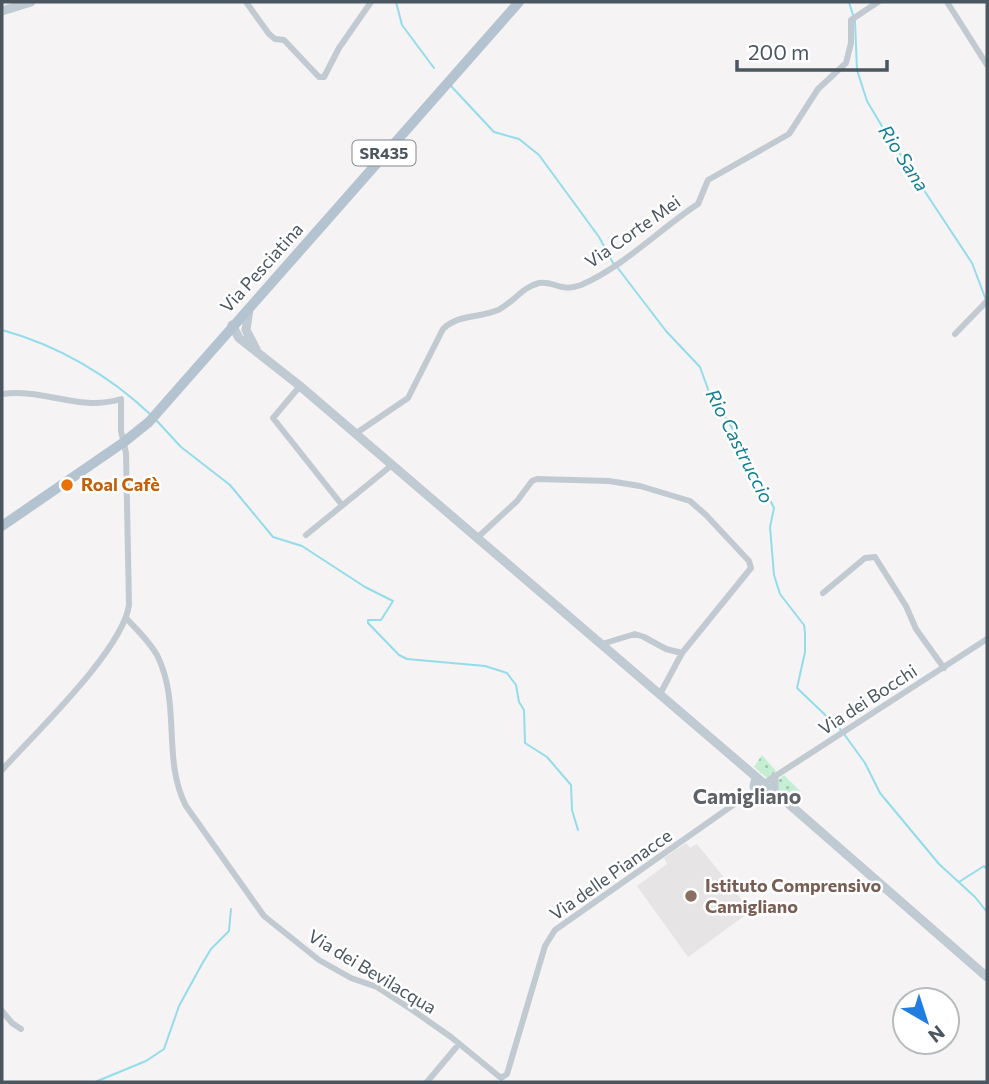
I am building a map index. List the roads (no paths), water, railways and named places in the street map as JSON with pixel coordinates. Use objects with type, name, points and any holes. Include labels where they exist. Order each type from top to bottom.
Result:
[{"type":"main road","name":"Via Pesciatina","points":[[4,521],[124,442],[153,417],[519,2]]},
{"type":"street","points":[[2,11],[30,2]]},
{"type":"street","points":[[246,2],[269,34],[275,39],[284,40],[319,77],[324,77],[339,48],[371,2]]},
{"type":"street","name":"Via Corte Mei","points":[[355,434],[408,398],[443,329],[451,322],[496,311],[516,295],[540,283],[568,289],[586,282],[698,204],[708,180],[789,134],[818,89],[846,62],[853,18],[878,2]]},
{"type":"street","points":[[947,2],[987,65]]},
{"type":"street","points":[[955,334],[985,302]]},
{"type":"street","points":[[250,305],[246,330],[256,350]]},
{"type":"street","points":[[232,325],[246,330]]},
{"type":"street","points":[[232,325],[239,338],[300,386],[477,537],[748,770],[759,786],[775,794],[987,977]]},
{"type":"street","points":[[214,347],[229,339],[239,338]]},
{"type":"street","points":[[300,386],[273,418],[342,505]]},
{"type":"street","points":[[2,394],[43,396],[97,404],[121,399],[126,453],[129,591],[127,619],[102,658],[2,770]]},
{"type":"street","points":[[306,535],[392,465]]},
{"type":"street","points":[[477,537],[537,479],[609,481],[640,486],[690,501],[749,561],[751,568],[681,653],[660,694]]},
{"type":"street","points":[[823,593],[865,558],[875,556],[906,606],[916,629],[944,668]]},
{"type":"street","name":"Via dei Bevilacqua","points":[[127,619],[158,656],[165,679],[172,714],[173,772],[179,794],[260,913],[319,960],[351,978],[377,987],[459,1044],[501,1078]]},
{"type":"street","points":[[601,645],[635,634],[681,653]]},
{"type":"street","name":"Via dei Bocchi","points":[[759,786],[987,639]]},
{"type":"street","points":[[774,778],[775,794]]},
{"type":"street","name":"Via delle Pianacce","points":[[501,1078],[507,1074],[545,946],[555,930],[759,786]]},
{"type":"street","points":[[2,1011],[21,1029]]},
{"type":"street","points":[[427,1082],[459,1044]]},
{"type":"waterway","name":"Rio Castruccio","points":[[396,2],[402,25],[434,68]]},
{"type":"waterway","name":"Rio Sana","points":[[849,2],[855,22],[857,70],[867,101],[972,263],[986,300]]},
{"type":"waterway","name":"Rio Castruccio","points":[[451,86],[494,132],[519,139],[539,155],[599,237],[613,263]]},
{"type":"waterway","name":"Rio Castruccio","points":[[617,267],[666,331],[700,367],[709,392],[741,442],[774,508],[770,527],[774,575],[780,594],[804,625],[805,652],[797,688],[841,730]]},
{"type":"waterway","points":[[2,330],[43,344],[81,363],[118,387],[151,415]]},
{"type":"waterway","points":[[157,421],[181,447],[230,485],[273,537],[302,546],[365,587],[393,601],[381,620],[368,620],[368,623],[399,655],[407,659],[485,666],[507,673],[516,685],[519,702],[524,710],[525,743],[547,757],[571,785],[572,810],[578,830]]},
{"type":"waterway","name":"Rio Castruccio","points":[[844,734],[865,763],[880,793],[939,864],[975,897],[987,912]]},
{"type":"waterway","points":[[959,882],[984,866],[987,869]]},
{"type":"waterway","points":[[95,1082],[146,1061],[164,1049],[179,1006],[202,964],[211,949],[229,931],[231,909]]},
{"type":"place","name":"Roal Cafè","points":[[67,485]]},
{"type":"place","name":"Istituto Comprensivo Camigliano","points":[[691,896]]},
{"type":"district","name":"Camigliano","points":[[747,797]]}]
